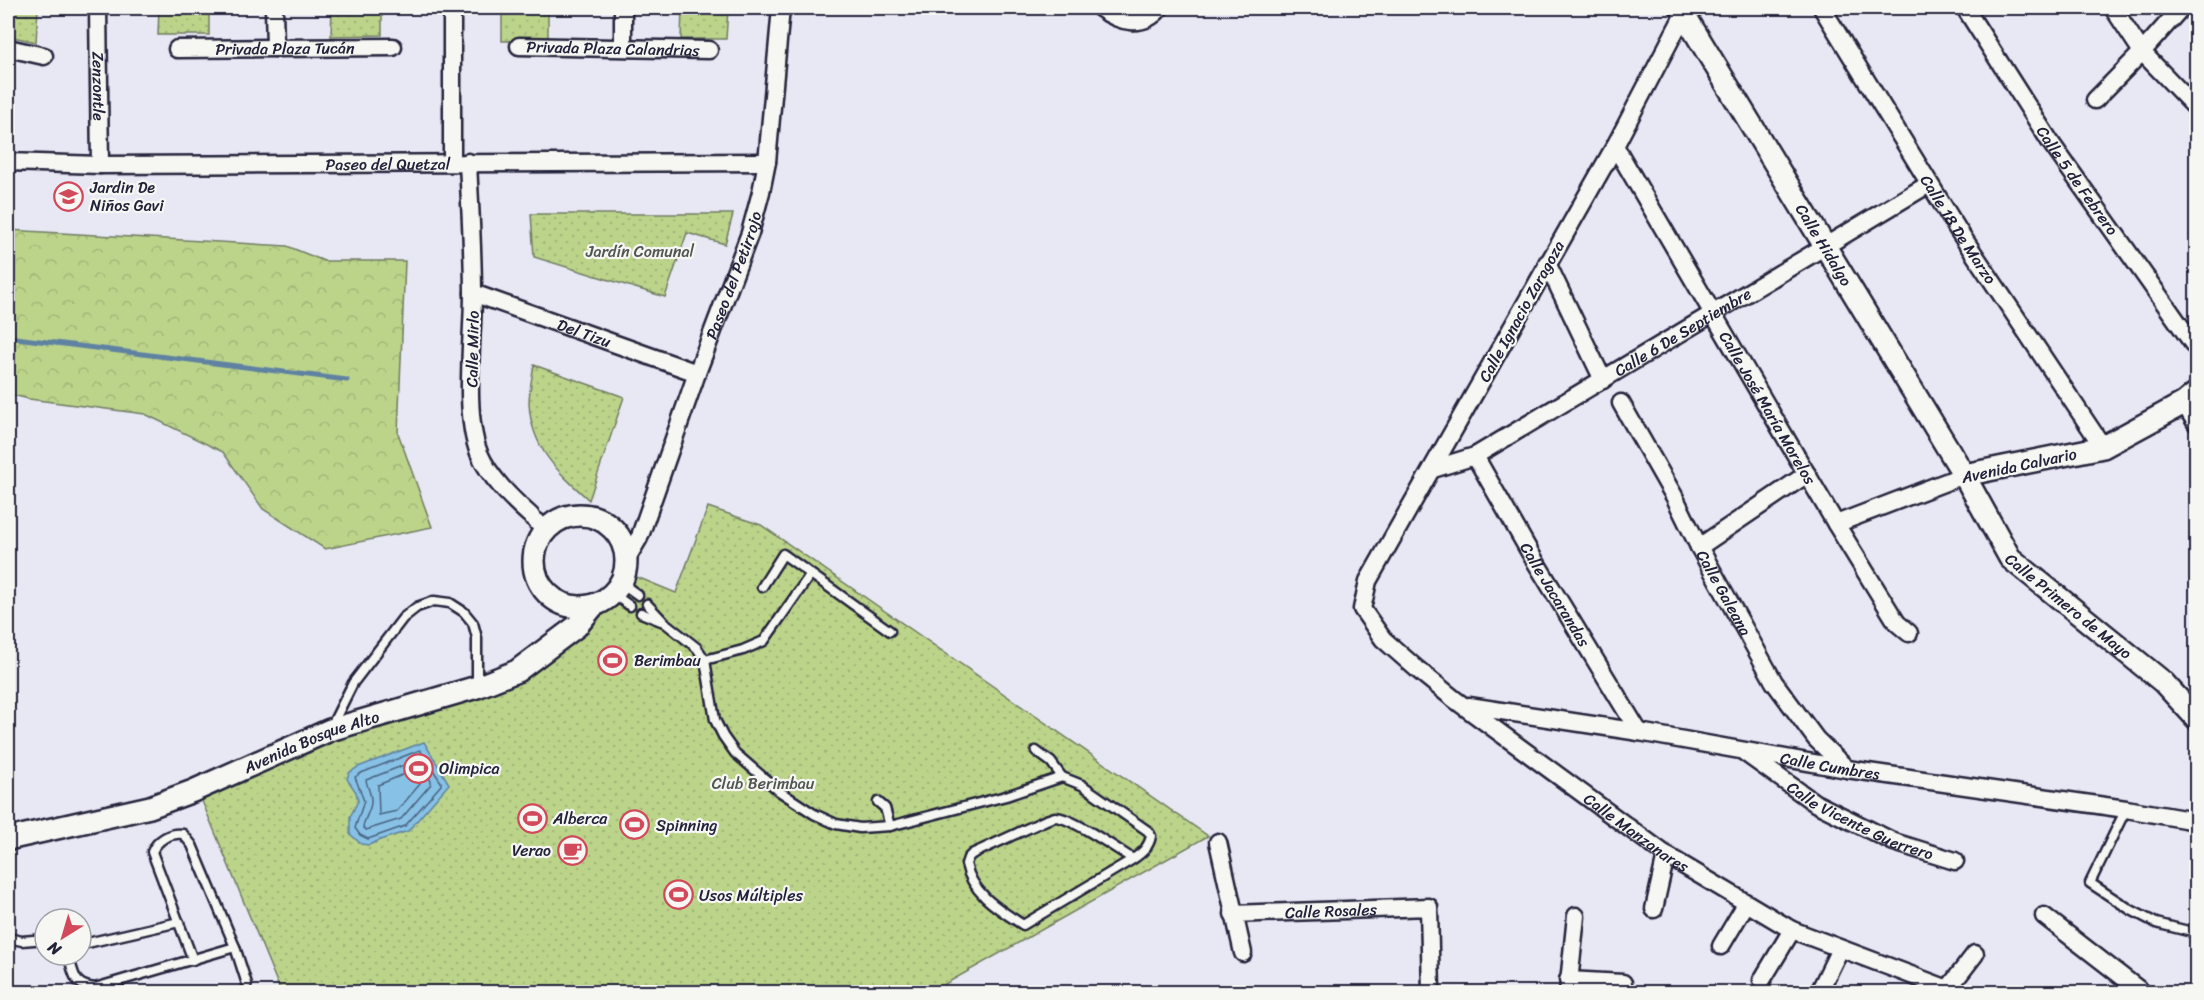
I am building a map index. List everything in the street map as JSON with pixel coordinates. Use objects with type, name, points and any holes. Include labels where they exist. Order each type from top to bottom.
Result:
[{"type":"street","name":"Zenzontle","points":[[98,8],[100,165]]},
{"type":"street","points":[[274,8],[275,48]]},
{"type":"street","name":"Calle Mirlo","points":[[452,8],[460,162],[473,293],[471,389],[473,432],[479,454],[507,493],[537,522]]},
{"type":"street","points":[[623,8],[623,47]]},
{"type":"street","name":"Paseo del Petirrojo","points":[[626,560],[640,536],[697,373],[750,232],[767,162],[781,8]]},
{"type":"street","points":[[1100,8],[1111,16],[1126,22],[1141,21],[1154,15],[1160,8]]},
{"type":"street","name":"Calle 18 De Marzo","points":[[1822,8],[1958,230],[2103,447]]},
{"type":"street","name":"Calle 5 de Febrero","points":[[1965,8],[2051,143],[2196,348]]},
{"type":"street","points":[[2113,8],[2142,52],[2196,108]]},
{"type":"street","points":[[2095,100],[2181,8]]},
{"type":"street","name":"Calle Ignacio Zaragoza","points":[[1362,609],[1368,581],[1615,146],[1681,11]]},
{"type":"street","name":"Calle Hidalgo","points":[[1681,11],[1964,475]]},
{"type":"street","name":"Privada Plaza Calandrias","points":[[519,46],[709,50]]},
{"type":"street","name":"Privada Plaza Tucán","points":[[177,49],[393,47]]},
{"type":"street","points":[[8,48],[44,56]]},
{"type":"street","name":"Calle José María Morelos","points":[[1615,146],[1836,524],[1897,623],[1909,633]]},
{"type":"street","name":"Paseo del Quetzal","points":[[8,162],[100,165],[767,162]]},
{"type":"street","name":"Calle 6 De Septiembre","points":[[1433,469],[1475,456],[1929,184]]},
{"type":"street","points":[[1547,263],[1603,380]]},
{"type":"street","name":"Del Tizu","points":[[473,293],[697,373]]},
{"type":"street","points":[[2190,398],[2196,423]]},
{"type":"street","name":"Avenida Calvario","points":[[1836,524],[1964,475],[2103,447],[2190,398]]},
{"type":"street","name":"Calle Galeana","points":[[1621,403],[1774,682],[1816,739],[1847,769]]},
{"type":"street","name":"Calle Jacarandas","points":[[1475,456],[1532,556],[1639,732]]},
{"type":"street","points":[[1699,546],[1807,474]]},
{"type":"street","name":"Calle Primero de Mayo","points":[[1964,475],[2010,558],[2163,682],[2196,718]]},
{"type":"street","points":[[575,515],[592,517],[611,527],[622,544],[626,560],[616,588],[594,604],[576,607],[559,602],[545,591],[536,575],[533,557],[537,522],[558,520],[575,515]]},
{"type":"street","name":"Avenida Bosque Alto","points":[[8,839],[150,807],[330,730],[477,687],[517,671],[578,626],[594,604]]},
{"type":"street","name":"Calle Manzanares","points":[[1362,609],[1383,639],[1417,669],[1666,855],[1792,930],[1950,991]]},
{"type":"street","name":"Calle Cumbres","points":[[1465,706],[1639,732],[1847,769],[2196,821]]},
{"type":"street","name":"Calle Vicente Guerrero","points":[[1741,750],[1815,803],[1894,842],[1955,861]]},
{"type":"street","points":[[1218,843],[1242,953]]},
{"type":"street","points":[[1654,909],[1666,855]]},
{"type":"street","points":[[1721,946],[1746,904]]},
{"type":"street","name":"Calle Rosales","points":[[1233,914],[1429,907],[1431,993]]},
{"type":"street","points":[[1576,916],[1568,986],[1623,983]]},
{"type":"street","points":[[2044,916],[2142,993]]},
{"type":"street","points":[[1762,980],[1792,930]]},
{"type":"street","points":[[1819,993],[1840,948]]},
{"type":"street","points":[[1950,991],[1975,954]]},
{"type":"lane","points":[[762,587],[783,554],[890,631]]},
{"type":"lane","points":[[705,660],[743,650],[764,641],[810,574]]},
{"type":"lane","points":[[616,588],[638,596]]},
{"type":"lane","points":[[616,588],[630,606]]},
{"type":"lane","points":[[330,730],[353,683],[403,618],[417,607],[434,601],[450,603],[464,612],[473,623],[477,638],[477,687]]},
{"type":"lane","points":[[647,604],[664,622],[697,648],[705,660],[715,720],[735,753],[779,791],[813,814],[836,824],[860,828],[890,826],[996,799],[1062,777]]},
{"type":"lane","points":[[641,613],[664,622]]},
{"type":"lane","points":[[1036,751],[1052,762],[1062,777],[1082,785],[1148,831],[1151,836],[1150,842],[1145,850],[1133,860],[1023,925],[987,901],[976,887],[966,864],[968,858],[972,854],[1056,817],[1067,820],[1133,860]]},
{"type":"lane","points":[[878,802],[885,808],[890,826]]},
{"type":"lane","points":[[2126,809],[2090,883],[2131,910],[2156,923],[2196,933]]},
{"type":"lane","points":[[193,960],[152,852],[159,841],[176,833],[183,834],[192,845],[235,947],[247,984]]},
{"type":"lane","points":[[93,942],[179,922]]},
{"type":"lane","points":[[8,938],[22,941],[33,940]]},
{"type":"lane","points":[[72,967],[78,983],[85,987],[95,988],[235,947]]},
{"type":"green space","points":[[8,8],[38,8],[36,42],[8,36]]},
{"type":"green space","points":[[159,8],[209,8],[209,35],[158,35]]},
{"type":"green space","points":[[332,8],[382,8],[382,35],[331,36]]},
{"type":"green space","points":[[502,8],[548,8],[548,41],[502,41]]},
{"type":"green space","points":[[682,8],[728,8],[726,39],[681,39]]},
{"type":"green space","name":"Jardín Comunal","points":[[531,214],[733,214],[725,244],[687,233],[665,297],[534,257]]},
{"type":"green space","points":[[8,230],[287,246],[324,261],[405,261],[398,433],[432,527],[325,549],[263,509],[223,452],[145,414],[29,399],[8,394]]},
{"type":"green space","points":[[534,365],[624,397],[589,500],[556,468],[540,446],[531,419],[529,403]]},
{"type":"green space","name":"Club Berimbau","points":[[708,507],[761,525],[1208,836],[931,992],[281,992],[197,789],[325,735],[471,691],[619,600],[632,575],[676,593]]},
{"type":"water","points":[[424,742],[449,784],[408,831],[369,845],[361,844],[350,834],[350,817],[358,801],[356,792],[347,779],[349,773],[358,767]]},
{"type":"waterway","points":[[8,337],[347,380]]},
{"type":"place","name":"Jardin De Niños Gavi","points":[[69,196]]},
{"type":"place","name":"Berimbau","points":[[613,660]]},
{"type":"place","name":"Olimpica","points":[[418,768]]},
{"type":"place","name":"Alberca","points":[[532,818]]},
{"type":"place","name":"Spinning","points":[[635,825]]},
{"type":"place","name":"Verao","points":[[572,850]]},
{"type":"place","name":"Usos Múltiples","points":[[678,895]]}]
